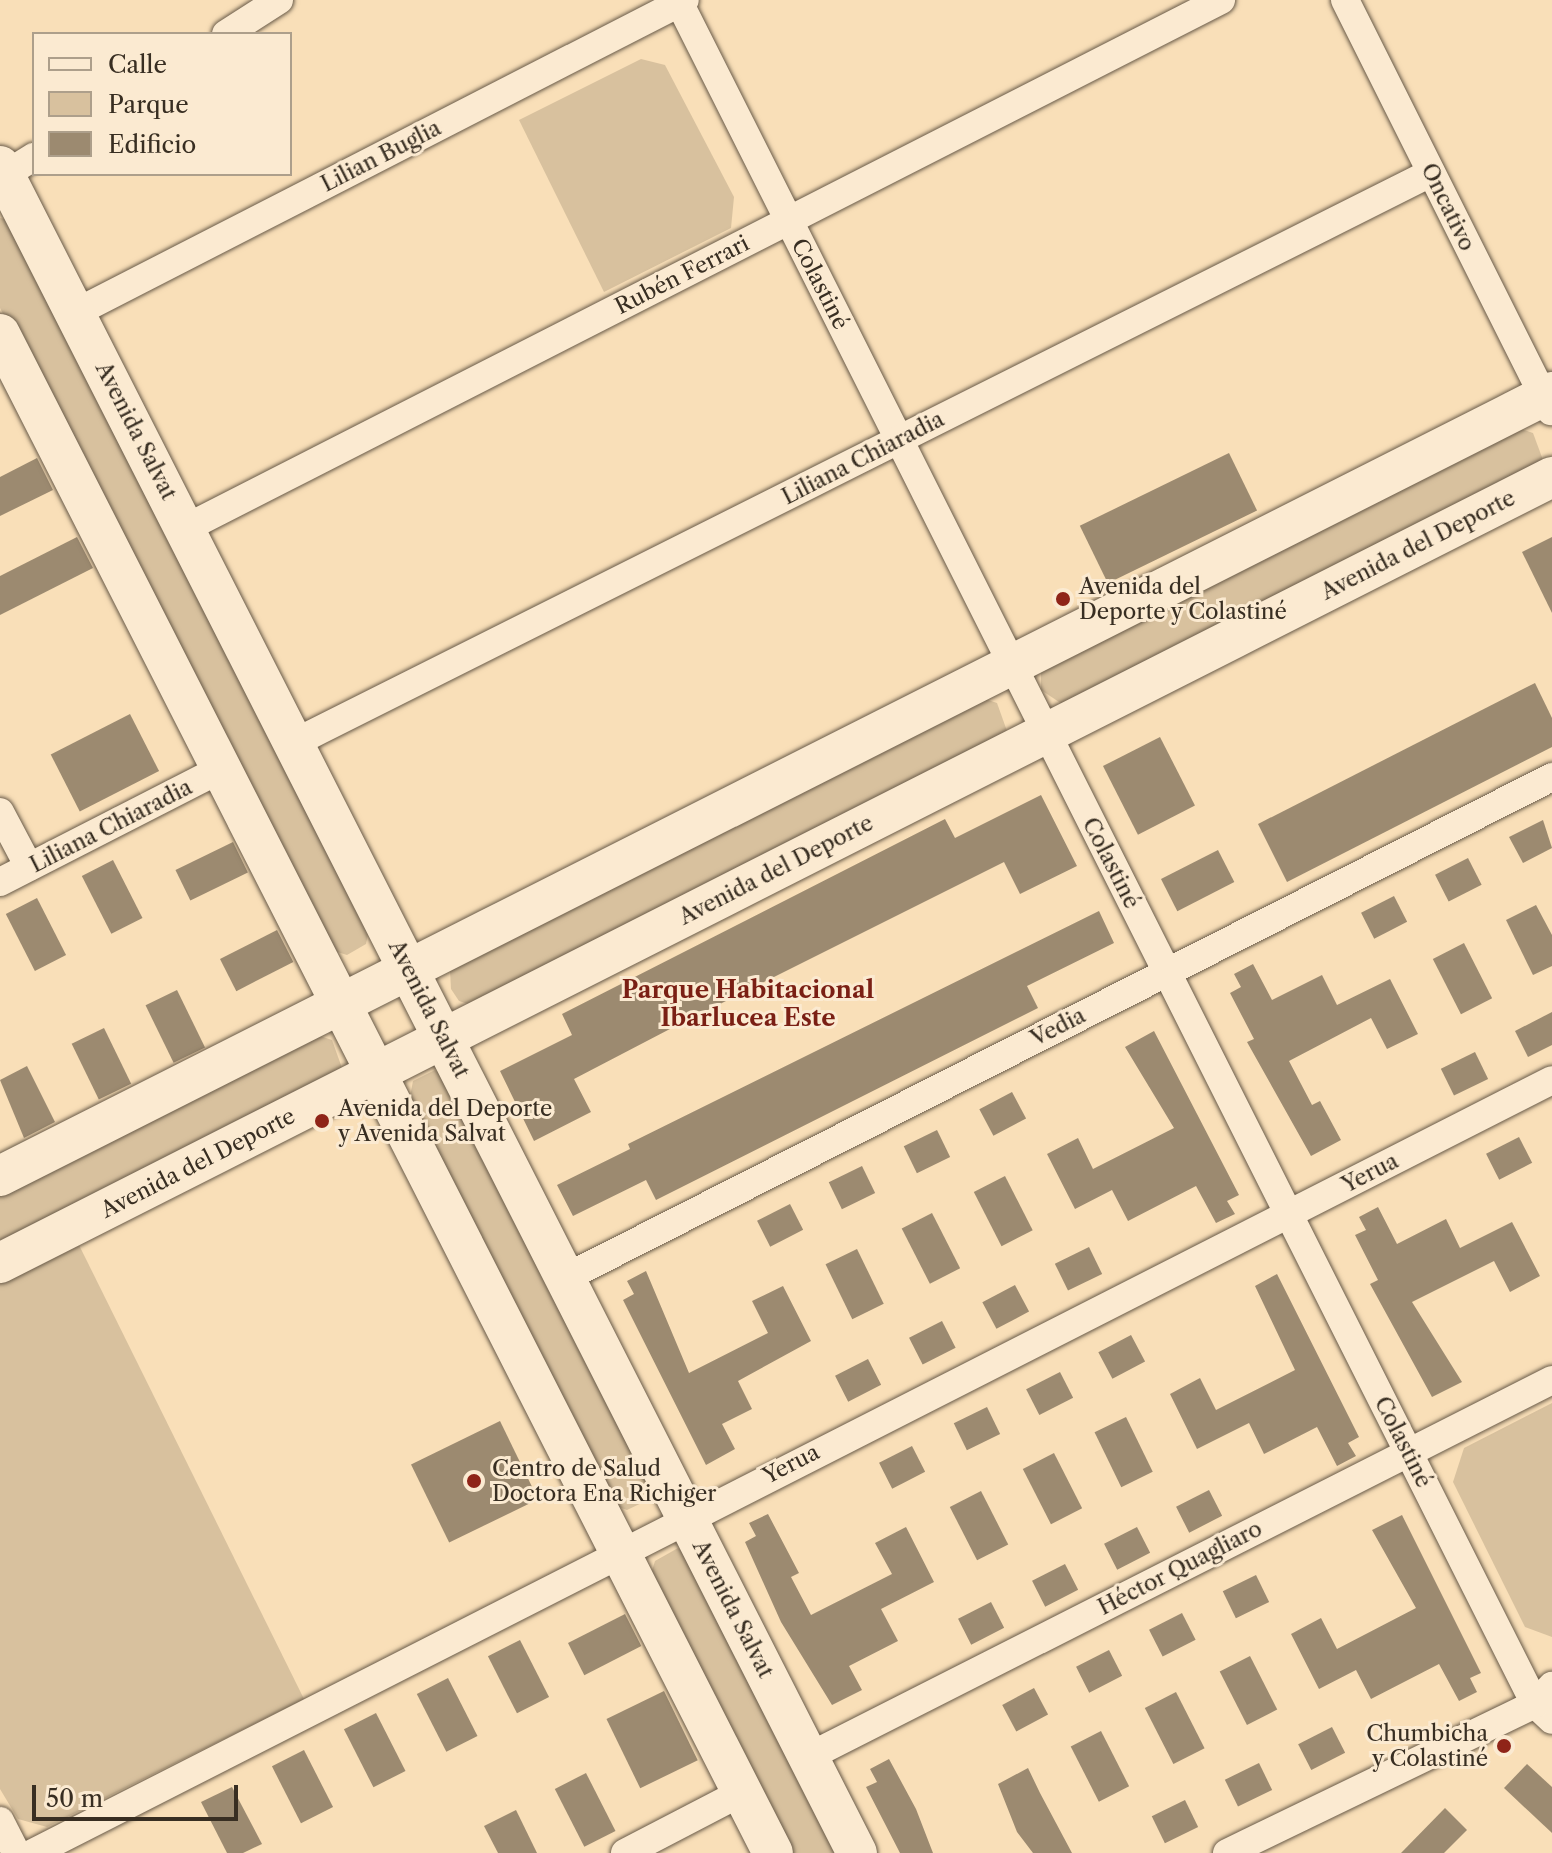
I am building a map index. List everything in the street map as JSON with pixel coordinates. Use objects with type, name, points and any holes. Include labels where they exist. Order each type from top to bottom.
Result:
[{"type":"street","points":[[229,32],[279,0]]},
{"type":"street","name":"Rubén Ferrari","points":[[186,528],[1221,0]]},
{"type":"street","name":"Oncativo","points":[[1345,0],[1549,401]]},
{"type":"street","name":"Colastiné","points":[[681,1],[1045,734],[1408,1452],[1546,1703]]},
{"type":"street","name":"Lilian Buglia","points":[[77,312],[681,1]]},
{"type":"street","name":"Avenida Salvat","points":[[10,169],[77,312],[857,1853]]},
{"type":"street","name":"Liliana Chiaradia","points":[[294,743],[1431,173]]},
{"type":"street","points":[[0,334],[773,1853]]},
{"type":"street","points":[[0,1176],[1012,665],[1549,401]]},
{"type":"street","name":"Avenida del Deporte","points":[[0,1263],[1552,477]]},
{"type":"street","name":"Liliana Chiaradia","points":[[0,882],[221,769]]},
{"type":"street","name":"Vedia","points":[[565,1278],[1552,777]]},
{"type":"street","points":[[0,812],[29,867]]},
{"type":"street","name":"Yerua","points":[[33,1853],[686,1516],[1552,1080]]},
{"type":"street","name":"Héctor Quagliaro","points":[[808,1757],[1552,1380]]},
{"type":"street","points":[[1227,1853],[1546,1703]]},
{"type":"street","points":[[625,1853],[742,1792]]},
{"type":"street","points":[[0,1821],[16,1853]]},
{"type":"green space","points":[[641,59],[665,65],[734,197],[731,228],[604,292],[519,120]]},
{"type":"green space","points":[[0,218],[14,221],[370,924],[366,944],[347,955],[331,950],[0,308]]},
{"type":"green space","points":[[1518,428],[1533,433],[1543,460],[1065,706],[1041,690],[1041,670]]},
{"type":"green space","points":[[982,698],[997,703],[1007,731],[474,1006],[459,1001],[451,989],[450,970]]},
{"type":"green space","points":[[317,1035],[332,1040],[342,1068],[0,1253],[0,1190]]},
{"type":"green space","points":[[435,1070],[451,1081],[650,1473],[648,1500],[627,1510],[608,1503],[409,1102],[413,1081]]},
{"type":"green space","points":[[79,1245],[304,1699],[47,1827],[18,1819],[0,1789],[0,1284]]},
{"type":"green space","points":[[1552,1403],[1552,1637],[1525,1627],[1453,1482],[1464,1448]]},
{"type":"green space","points":[[678,1548],[695,1561],[844,1853],[785,1853],[649,1580],[655,1561]]},
{"type":"building","points":[[1229,453],[1257,511],[1108,583],[1080,526]]},
{"type":"building","points":[[37,458],[53,490],[0,516],[0,477]]},
{"type":"building","points":[[77,537],[93,568],[0,615],[0,576]]},
{"type":"building","points":[[1552,537],[1552,613],[1522,552]]},
{"type":"building","points":[[1535,683],[1552,718],[1552,747],[1287,882],[1258,824]]},
{"type":"building","points":[[130,714],[159,771],[80,811],[51,754]]},
{"type":"building","points":[[1160,737],[1195,806],[1138,835],[1103,766]]},
{"type":"building","points":[[1041,795],[1077,866],[1020,894],[1004,862],[668,1030],[574,1079],[591,1112],[534,1141],[500,1071],[572,1035],[562,1014],[945,819],[955,838]]},
{"type":"building","points":[[1543,820],[1552,848],[1523,863],[1509,837]]},
{"type":"building","points":[[233,842],[248,873],[190,901],[175,870]]},
{"type":"building","points":[[1218,850],[1234,882],[1177,911],[1161,879]]},
{"type":"building","points":[[1468,858],[1482,885],[1449,902],[1435,875]]},
{"type":"building","points":[[113,860],[143,918],[111,934],[82,876]]},
{"type":"building","points":[[1394,896],[1407,922],[1374,939],[1361,913]]},
{"type":"building","points":[[37,898],[66,955],[35,971],[6,914]]},
{"type":"building","points":[[1536,905],[1552,935],[1552,966],[1533,975],[1506,920]]},
{"type":"building","points":[[1099,911],[1114,943],[1027,986],[1038,1008],[656,1200],[646,1180],[573,1216],[557,1185],[630,1149],[628,1144]]},
{"type":"building","points":[[277,930],[293,962],[236,991],[220,959]]},
{"type":"building","points":[[1464,943],[1492,998],[1461,1014],[1433,959]]},
{"type":"building","points":[[1253,964],[1272,1000],[1322,975],[1337,1005],[1390,979],[1418,1034],[1387,1049],[1371,1018],[1289,1061],[1312,1105],[1320,1101],[1341,1140],[1311,1156],[1247,1042],[1254,1039],[1230,993],[1241,987],[1234,974]]},
{"type":"building","points":[[177,990],[205,1048],[174,1063],[146,1005]]},
{"type":"building","points":[[1552,1012],[1552,1045],[1528,1057],[1515,1031]]},
{"type":"building","points":[[104,1028],[131,1084],[99,1100],[72,1044]]},
{"type":"building","points":[[1154,1031],[1239,1195],[1227,1201],[1235,1214],[1216,1223],[1196,1186],[1128,1221],[1112,1190],[1075,1209],[1047,1154],[1078,1138],[1093,1169],[1174,1128],[1125,1047]]},
{"type":"building","points":[[1475,1052],[1488,1079],[1454,1096],[1441,1069]]},
{"type":"building","points":[[27,1066],[55,1122],[24,1138],[0,1080]]},
{"type":"building","points":[[1012,1092],[1026,1118],[993,1136],[979,1109]]},
{"type":"building","points":[[937,1130],[950,1157],[917,1173],[904,1146]]},
{"type":"building","points":[[1519,1137],[1532,1163],[1499,1180],[1486,1154]]},
{"type":"building","points":[[862,1166],[875,1193],[842,1209],[829,1182]]},
{"type":"building","points":[[1005,1176],[1033,1230],[1002,1246],[974,1192]]},
{"type":"building","points":[[790,1204],[803,1230],[770,1247],[757,1221]]},
{"type":"building","points":[[1378,1207],[1397,1244],[1446,1219],[1460,1248],[1512,1222],[1540,1276],[1510,1292],[1494,1261],[1412,1302],[1462,1382],[1432,1397],[1370,1284],[1378,1280],[1355,1235],[1366,1230],[1359,1217]]},
{"type":"building","points":[[932,1213],[960,1268],[930,1284],[902,1228]]},
{"type":"building","points":[[1089,1247],[1102,1274],[1068,1291],[1055,1264]]},
{"type":"building","points":[[857,1249],[884,1304],[852,1319],[826,1264]]},
{"type":"building","points":[[646,1271],[689,1373],[768,1333],[752,1301],[783,1286],[811,1341],[738,1381],[752,1409],[722,1424],[735,1449],[706,1465],[623,1300],[634,1294],[627,1281]]},
{"type":"building","points":[[1277,1274],[1359,1437],[1348,1443],[1356,1456],[1337,1466],[1317,1427],[1264,1454],[1249,1423],[1197,1449],[1170,1394],[1200,1378],[1216,1410],[1295,1370],[1255,1286]]},
{"type":"building","points":[[1015,1285],[1029,1311],[996,1329],[982,1302]]},
{"type":"building","points":[[942,1321],[956,1348],[923,1365],[909,1338]]},
{"type":"building","points":[[1131,1335],[1145,1361],[1112,1379],[1098,1352]]},
{"type":"building","points":[[868,1359],[881,1385],[848,1402],[835,1376]]},
{"type":"building","points":[[1060,1372],[1073,1398],[1039,1415],[1026,1389]]},
{"type":"building","points":[[987,1407],[1000,1434],[967,1450],[954,1423]]},
{"type":"building","points":[[1126,1417],[1153,1472],[1121,1487],[1095,1432]]},
{"type":"building","name":"Centro de Salud Doctora Ena Richiger","points":[[500,1421],[538,1499],[449,1543],[411,1464]]},
{"type":"building","points":[[912,1446],[925,1472],[892,1489],[879,1463]]},
{"type":"building","points":[[1054,1453],[1082,1508],[1051,1524],[1023,1469]]},
{"type":"building","points":[[1209,1490],[1222,1516],[1189,1533],[1176,1507]]},
{"type":"building","points":[[981,1491],[1008,1544],[977,1560],[950,1507]]},
{"type":"building","points":[[768,1514],[799,1573],[791,1577],[811,1615],[892,1574],[875,1543],[906,1527],[934,1582],[881,1609],[898,1641],[849,1666],[862,1690],[832,1705],[781,1622],[745,1542],[756,1536],[749,1523]]},
{"type":"building","points":[[1402,1515],[1481,1673],[1470,1678],[1477,1692],[1459,1701],[1439,1664],[1371,1699],[1356,1670],[1319,1689],[1291,1634],[1321,1618],[1337,1649],[1416,1608],[1372,1530]]},
{"type":"building","points":[[1137,1527],[1150,1553],[1117,1570],[1104,1544]]},
{"type":"building","points":[[1065,1564],[1078,1590],[1045,1607],[1032,1581]]},
{"type":"building","points":[[1256,1575],[1269,1602],[1236,1618],[1223,1591]]},
{"type":"building","points":[[991,1602],[1004,1628],[971,1645],[958,1619]]},
{"type":"building","points":[[1182,1613],[1196,1640],[1163,1657],[1149,1630]]},
{"type":"building","points":[[625,1614],[641,1646],[584,1675],[568,1643]]},
{"type":"building","points":[[520,1640],[549,1697],[517,1713],[488,1656]]},
{"type":"building","points":[[1109,1650],[1122,1676],[1089,1693],[1076,1667]]},
{"type":"building","points":[[1250,1656],[1277,1709],[1247,1725],[1220,1671]]},
{"type":"building","points":[[448,1678],[478,1736],[446,1752],[417,1694]]},
{"type":"building","points":[[1034,1688],[1048,1714],[1016,1731],[1002,1705]]},
{"type":"building","points":[[664,1691],[698,1760],[640,1788],[606,1719]]},
{"type":"building","points":[[1176,1692],[1205,1748],[1173,1764],[1145,1708]]},
{"type":"building","points":[[376,1713],[406,1771],[373,1787],[344,1729]]},
{"type":"building","points":[[1332,1727],[1345,1753],[1311,1770],[1298,1744]]},
{"type":"building","points":[[1101,1731],[1129,1786],[1099,1802],[1071,1746]]},
{"type":"building","points":[[304,1750],[333,1807],[301,1823],[272,1766]]},
{"type":"building","points":[[889,1759],[916,1809],[933,1853],[900,1853],[866,1787],[877,1782],[870,1769]]},
{"type":"building","points":[[1259,1763],[1272,1790],[1238,1807],[1225,1780]]},
{"type":"building","points":[[1527,1764],[1552,1787],[1552,1833],[1504,1788]]},
{"type":"building","points":[[1028,1768],[1072,1853],[1033,1853],[1017,1832],[998,1784]]},
{"type":"building","points":[[586,1773],[616,1831],[584,1847],[555,1789]]},
{"type":"building","points":[[232,1787],[262,1844],[243,1853],[227,1853],[201,1802]]},
{"type":"building","points":[[1185,1800],[1198,1827],[1165,1843],[1152,1816]]},
{"type":"building","points":[[1445,1808],[1467,1830],[1444,1853],[1401,1853]]},
{"type":"building","points":[[516,1810],[537,1853],[498,1853],[484,1826]]},
{"type":"place","name":"Avenida del Deporte y Colastiné","points":[[1063,599]]},
{"type":"place","name":"Avenida del Deporte y Avenida Salvat","points":[[322,1121]]},
{"type":"place","name":"Centro de Salud Doctora Ena Richiger","points":[[474,1481]]},
{"type":"place","name":"Chumbicha y Colastiné","points":[[1504,1746]]},
{"type":"district","name":"Parque Habitacional Ibarlucea Este","points":[[748,1004]]}]
